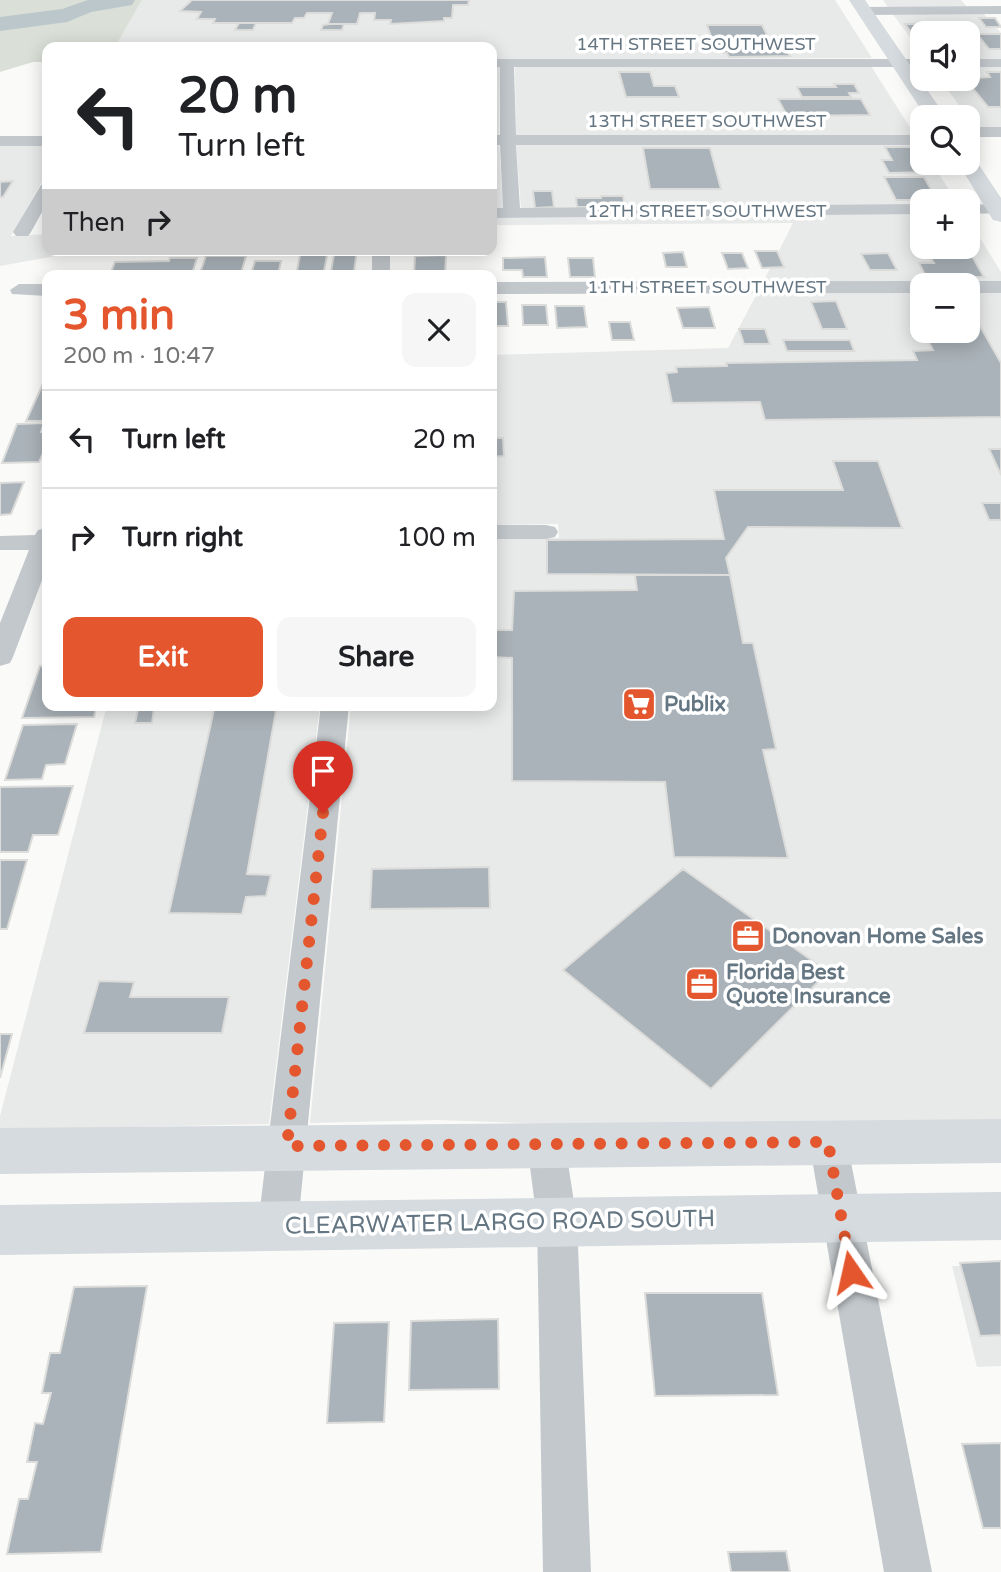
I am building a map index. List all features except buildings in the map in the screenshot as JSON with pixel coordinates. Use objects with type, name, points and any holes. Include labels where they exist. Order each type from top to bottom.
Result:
[{"type":"main road","points":[[861,6],[928,105]]},
{"type":"main road","points":[[976,175],[999,212]]},
{"type":"main road","points":[[0,1151],[287,1146],[1001,1141]]},
{"type":"main road","name":"CLEARWATER LARGO ROAD SOUTH","points":[[0,1230],[1001,1216]]},
{"type":"street","points":[[861,6],[972,5],[1001,10]]},
{"type":"street","points":[[500,63],[500,140],[512,213]]},
{"type":"street","name":"14TH STREET SOUTHWEST","points":[[500,63],[910,63]]},
{"type":"street","points":[[980,63],[1001,63]]},
{"type":"street","points":[[980,132],[1001,132]]},
{"type":"street","name":"13TH STREET SOUTHWEST","points":[[500,140],[910,140]]},
{"type":"street","points":[[0,141],[42,141]]},
{"type":"street","points":[[42,198],[22,232],[42,230]]},
{"type":"street","name":"12TH STREET SOUTHWEST","points":[[497,213],[910,209]]},
{"type":"street","points":[[980,210],[999,212]]},
{"type":"street","name":"11TH STREET SOUTHWEST","points":[[497,288],[910,287]]},
{"type":"street","points":[[980,287],[1001,287]]},
{"type":"street","points":[[19,290],[42,290]]},
{"type":"street","points":[[497,532],[546,532]]},
{"type":"street","points":[[0,542],[42,539]]},
{"type":"street","points":[[0,657],[42,549]]},
{"type":"street","points":[[278,1225],[334,711]]},
{"type":"street","points":[[828,1142],[908,1572]]},
{"type":"street","points":[[546,1144],[557,1221],[567,1572]]},
{"type":"shaded area","points":[[0,0],[142,0],[118,42],[42,42],[42,62],[0,72]]},
{"type":"shaded area","points":[[142,0],[835,0],[872,58],[497,60],[497,42],[118,42]]},
{"type":"shaded area","points":[[883,0],[961,0],[968,8],[889,9]]},
{"type":"shaded area","points":[[982,12],[1001,33],[1001,60],[980,61],[980,21],[910,21],[910,38],[892,13]]},
{"type":"shaded area","points":[[497,65],[500,65],[497,137]]},
{"type":"shaded area","points":[[515,65],[871,66],[910,128],[910,137],[516,137]]},
{"type":"shaded area","points":[[980,65],[1001,65],[1001,129],[980,129],[980,105],[959,105],[949,91],[980,91]]},
{"type":"shaded area","points":[[0,143],[42,144],[42,182],[11,236],[42,234],[42,256],[56,256],[0,266]]},
{"type":"shaded area","points":[[497,143],[499,143],[503,209],[497,209]]},
{"type":"shaded area","points":[[516,143],[910,143],[910,175],[940,175],[948,189],[910,189],[910,206],[521,209]]},
{"type":"shaded area","points":[[910,213],[910,259],[980,259],[980,238],[1001,272],[1001,283],[980,283],[980,273],[910,273],[910,283],[763,282],[793,223],[497,225],[497,216]]},
{"type":"shaded area","points":[[759,290],[910,290],[910,343],[980,343],[980,291],[1001,291],[1001,1124],[642,1127],[437,1120],[310,1123],[350,711],[497,711],[497,539],[559,538],[558,524],[497,525],[497,355],[728,348]]},
{"type":"shaded area","points":[[105,711],[319,711],[269,1124],[0,1130],[0,1116]]},
{"type":"shaded area","points":[[1001,1265],[1001,1366],[977,1367],[952,1266]]},
{"type":"waterway","points":[[0,24],[67,15],[85,7],[124,0]]},
{"type":"place","name":"Publix","points":[[639,704]]},
{"type":"place","name":"Donovan Home Sales","points":[[748,936]]},
{"type":"place","name":"Florida Best Quote Insurance","points":[[702,984]]},
{"type":"route","points":[[323,813],[287,1146],[828,1142],[851,1272]]}]
